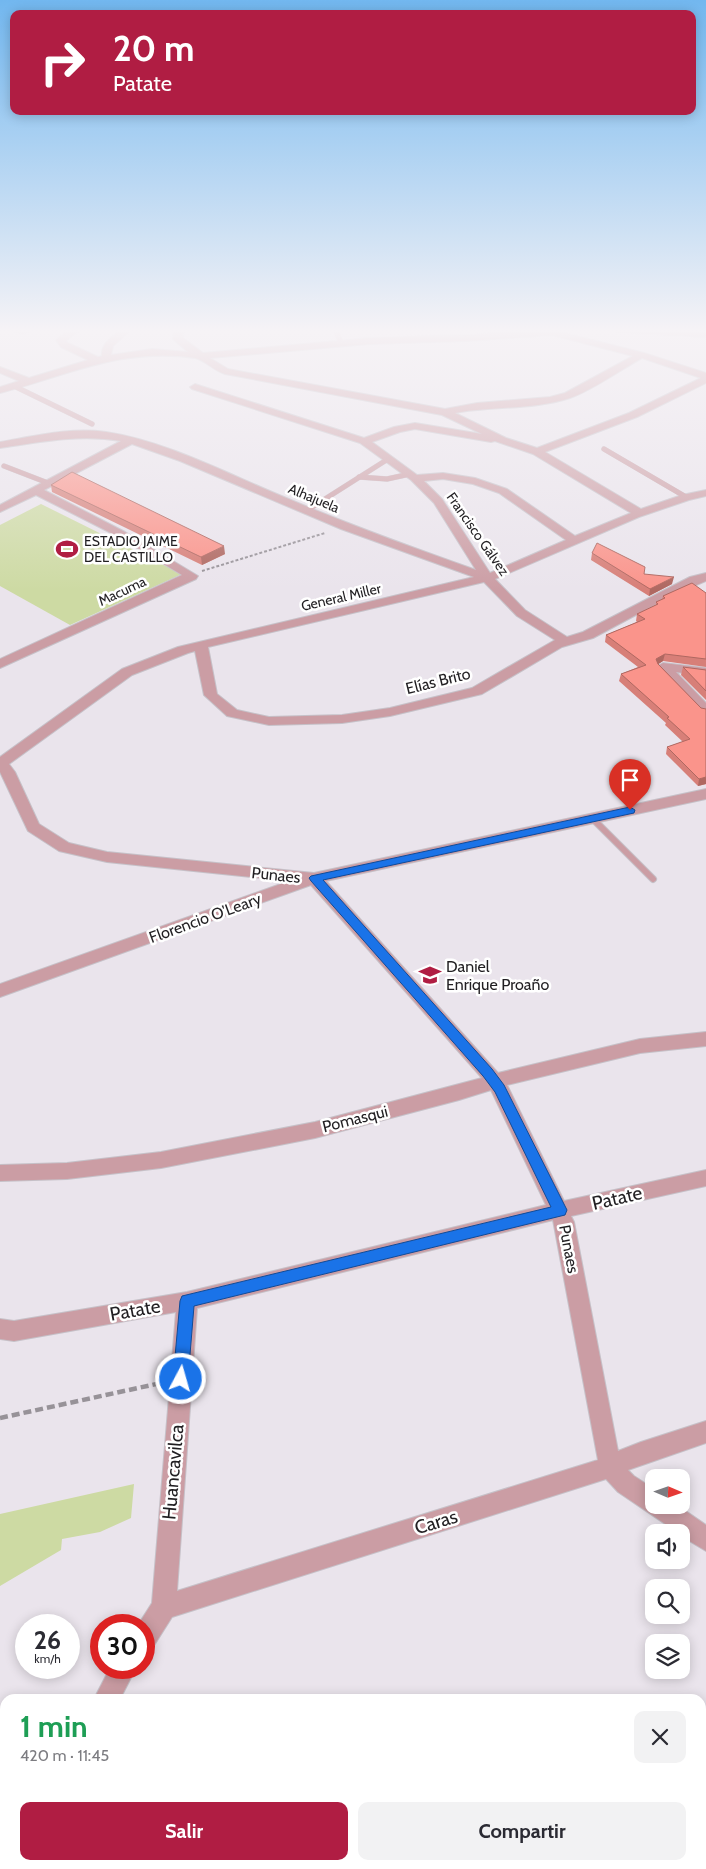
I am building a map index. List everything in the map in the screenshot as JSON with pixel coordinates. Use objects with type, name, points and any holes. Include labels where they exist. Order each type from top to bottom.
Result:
[{"type":"street","name":"Francisco Gálvez","points":[[286,416],[364,441],[412,476],[438,501],[487,578],[521,613],[565,641]]},
{"type":"street","points":[[454,416],[502,440],[537,452],[640,513]]},
{"type":"street","points":[[537,452],[630,416]]},
{"type":"street","points":[[364,441],[398,428],[415,426],[477,438],[502,440]]},
{"type":"street","points":[[0,445],[42,437],[78,434],[104,435],[131,440]]},
{"type":"street","points":[[0,510],[131,440]]},
{"type":"street","name":"Alhajuela","points":[[131,440],[345,527],[487,578]]},
{"type":"street","points":[[412,476],[444,476],[467,480],[503,491],[573,540]]},
{"type":"street","points":[[35,490],[121,534],[189,577]]},
{"type":"street","name":"General Miller","points":[[0,763],[127,672],[201,646],[487,578],[640,513],[706,492]]},
{"type":"street","name":"Macuma","points":[[0,664],[189,577]]},
{"type":"street","name":"Elías Brito","points":[[201,646],[211,696],[232,713],[269,721],[342,719],[390,712],[477,691],[565,641],[588,635],[685,585],[706,577]]},
{"type":"street","points":[[685,585],[706,587]]},
{"type":"street","points":[[706,672],[663,667],[706,711]]},
{"type":"street","name":"Punaes","points":[[0,763],[8,772],[33,827],[64,846],[107,857],[314,878],[494,1081],[500,1088],[560,1210],[564,1222],[610,1466]]},
{"type":"street","name":"Florencio O'Leary","points":[[0,991],[314,878],[706,794]]},
{"type":"street","name":"Pomasqui","points":[[0,1173],[67,1171],[161,1160],[315,1130],[459,1094],[494,1081],[640,1046],[706,1039]]},
{"type":"street","name":"Patate","points":[[1,1334],[188,1301],[560,1210],[706,1178]]},
{"type":"street","name":"Huancavilca","points":[[155,1621],[164,1607],[188,1301]]},
{"type":"street","name":"Caras","points":[[164,1607],[610,1466],[641,1453],[706,1432]]},
{"type":"street","points":[[610,1466],[626,1484],[645,1497]]},
{"type":"street","points":[[670,1514],[706,1539]]},
{"type":"street","points":[[109,1694],[118,1679]]},
{"type":"lane","points":[[76,416],[92,424]]},
{"type":"lane","points":[[604,449],[686,497]]},
{"type":"lane","points":[[306,511],[388,458]]},
{"type":"lane","points":[[4,466],[48,483]]},
{"type":"lane","points":[[359,477],[387,479],[412,476]]},
{"type":"lane","points":[[592,818],[653,879]]},
{"type":"path","points":[[189,577],[208,568],[345,527]]},
{"type":"path","points":[[0,1418],[181,1379]]},
{"type":"green space","name":"ESTADIO JAIME DEL CASTILLO","points":[[41,504],[182,574],[70,625],[0,586],[0,525]]},
{"type":"green space","points":[[134,1484],[131,1518],[100,1532],[62,1539],[61,1550],[0,1586],[0,1514]]},
{"type":"building","points":[[72,472],[224,546],[201,557],[51,485]]},
{"type":"building","points":[[597,543],[645,567],[644,574],[674,577],[650,589],[592,553]]},
{"type":"building","points":[[692,583],[706,593],[706,659],[665,654],[656,659],[658,664],[701,708],[706,709],[706,777],[699,779],[667,747],[690,739],[667,718],[669,717],[621,674],[646,665],[606,635],[645,619],[637,614],[658,604],[656,602],[665,598],[663,596]]},
{"type":"building","points":[[683,667],[706,670],[706,691]]},
{"type":"place","name":"ESTADIO JAIME DEL CASTILLO","points":[[67,549]]},
{"type":"place","name":"Daniel Enrique Proaño","points":[[430,975]]},
{"type":"route","points":[[181,1379],[188,1301],[560,1210],[500,1088],[488,1072],[314,878],[630,810]]}]
